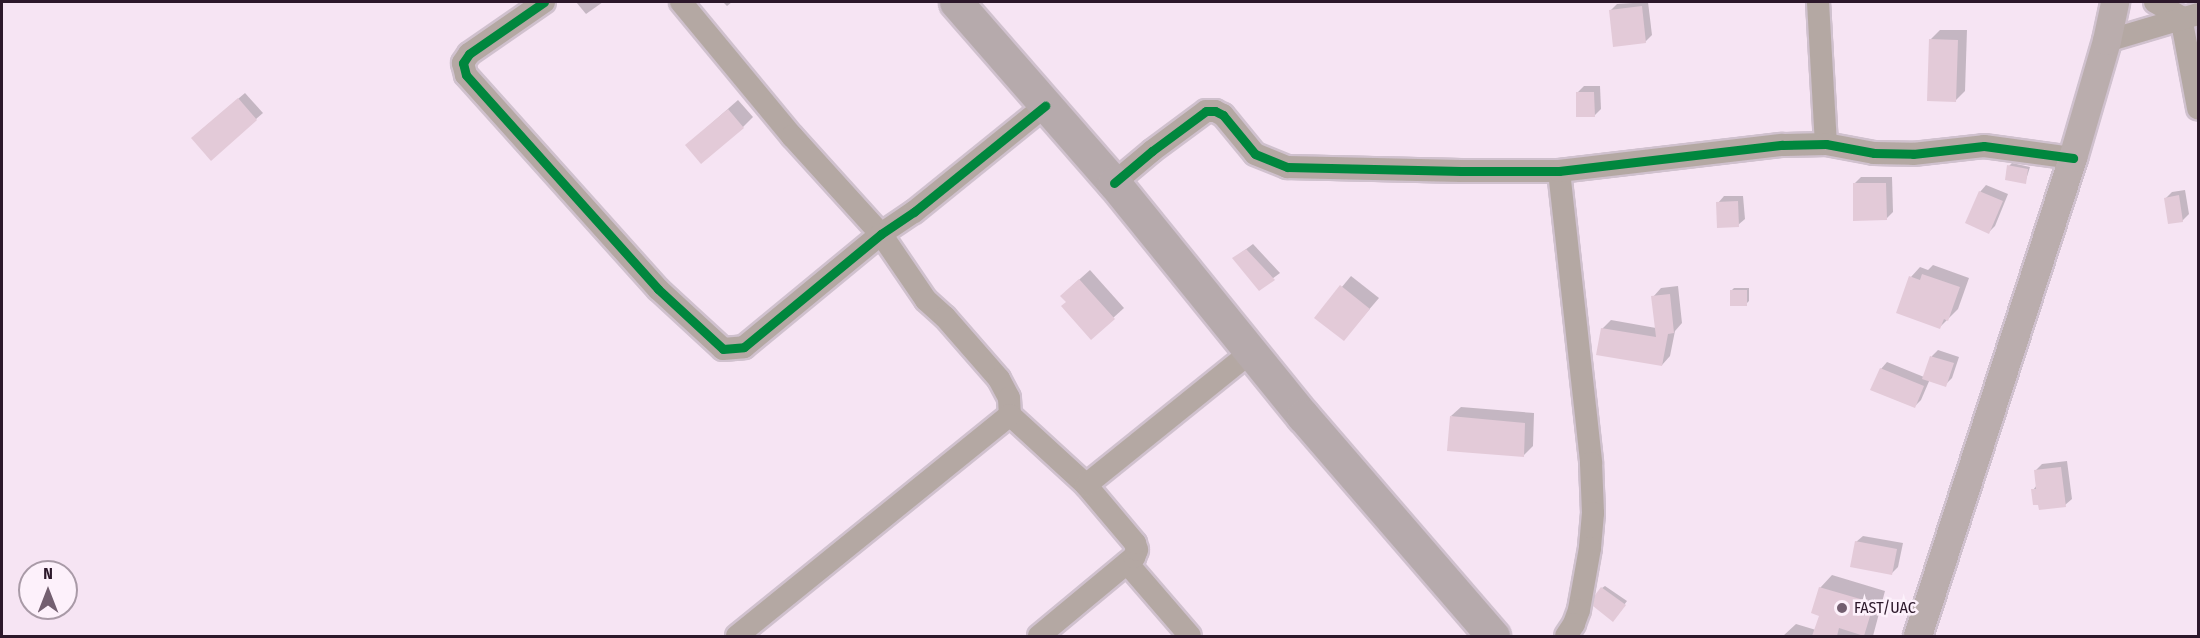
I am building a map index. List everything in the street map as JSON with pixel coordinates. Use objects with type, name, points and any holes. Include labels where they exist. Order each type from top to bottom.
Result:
[{"type":"highway","points":[[956,2],[1114,183],[1251,352],[1493,636]]},
{"type":"main road","points":[[1918,636],[2073,158],[2107,41],[2115,2]]},
{"type":"street","points":[[544,2],[469,54],[464,63],[466,75],[658,289],[723,349],[744,347],[881,234],[914,212],[1045,106]]},
{"type":"street","points":[[681,2],[792,136],[881,234],[926,300],[945,317],[1006,389],[1010,415],[1086,485],[1136,543],[1134,557],[1039,636]]},
{"type":"street","points":[[1818,2],[1826,144]]},
{"type":"street","points":[[2155,2],[2190,16]]},
{"type":"street","points":[[2107,41],[2190,16]]},
{"type":"street","points":[[2190,16],[2199,108]]},
{"type":"street","points":[[1114,183],[1206,111],[1215,111],[1222,115],[1255,154],[1287,166],[1461,171],[1559,171],[1782,145],[1826,144],[1874,153],[1913,154],[1984,146],[2073,158]]},
{"type":"street","points":[[1559,171],[1591,463],[1593,513],[1590,548],[1579,610],[1566,636]]},
{"type":"street","points":[[1086,485],[1251,352]]},
{"type":"street","points":[[737,636],[1010,415]]},
{"type":"street","points":[[1127,563],[1190,636]]},
{"type":"building","points":[[1642,6],[1646,43],[1613,47],[1609,10]]},
{"type":"building","points":[[1929,39],[1958,40],[1956,102],[1927,101]]},
{"type":"building","points":[[1576,92],[1594,92],[1595,117],[1576,117]]},
{"type":"building","points":[[238,98],[257,120],[211,161],[191,138]]},
{"type":"building","points":[[728,109],[744,128],[701,164],[685,145]]},
{"type":"building","points":[[2007,165],[2028,169],[2026,184],[2005,180]]},
{"type":"building","points":[[1853,183],[1886,183],[1887,220],[1853,221]]},
{"type":"building","points":[[1979,191],[2003,201],[1989,234],[1965,223]]},
{"type":"building","points":[[2179,195],[2183,222],[2168,224],[2164,198]]},
{"type":"building","points":[[1738,201],[1739,227],[1717,228],[1716,202]]},
{"type":"building","points":[[1246,249],[1275,280],[1259,291],[1232,258]]},
{"type":"building","points":[[1922,274],[1960,287],[1948,321],[1944,319],[1940,329],[1896,313],[1909,276],[1920,280]]},
{"type":"building","points":[[1079,279],[1115,319],[1091,340],[1061,306],[1066,302],[1060,296]]},
{"type":"building","points":[[1340,285],[1370,309],[1344,341],[1314,318]]},
{"type":"building","points":[[1730,290],[1747,290],[1747,306],[1730,306]]},
{"type":"building","points":[[1670,294],[1674,333],[1668,334],[1662,366],[1596,355],[1601,328],[1656,337],[1651,296]]},
{"type":"building","points":[[1930,356],[1954,363],[1946,387],[1922,379]]},
{"type":"building","points":[[1880,368],[1924,386],[1915,408],[1870,390]]},
{"type":"building","points":[[1450,416],[1525,423],[1524,457],[1447,451]]},
{"type":"building","points":[[2061,467],[2066,507],[2039,510],[2038,505],[2033,505],[2031,489],[2036,489],[2034,470]]},
{"type":"building","points":[[1855,541],[1897,549],[1892,575],[1850,567]]},
{"type":"building","points":[[1601,587],[1626,605],[1613,622],[1593,606],[1595,595]]},
{"type":"building","name":"FAST/UAC","points":[[1819,587],[1874,603],[1864,636],[1839,628],[1837,636],[1812,636],[1819,616],[1811,613]]},
{"type":"cycle path","points":[[544,2],[469,54],[463,63],[466,75],[658,289],[723,349],[744,347],[881,234],[914,212],[1045,106]]},
{"type":"cycle path","points":[[1114,183],[1206,111],[1215,111],[1223,115],[1255,154],[1287,167],[1559,171],[1782,145],[1826,144],[1874,153],[1913,154],[1984,146],[2073,158]]},
{"type":"place","name":"FAST/UAC","points":[[1842,608]]}]
